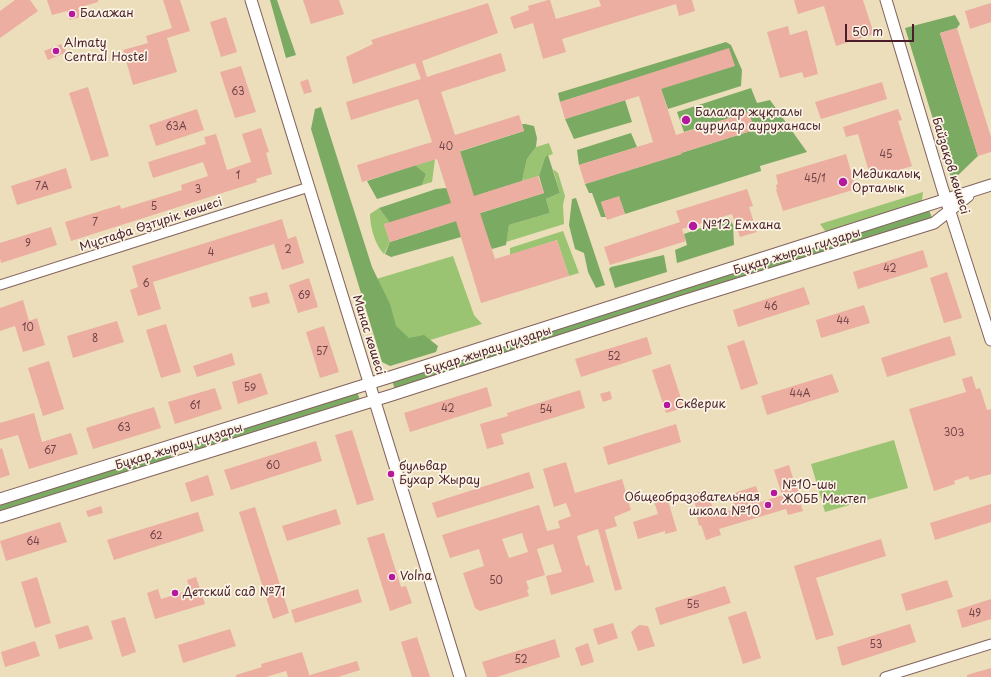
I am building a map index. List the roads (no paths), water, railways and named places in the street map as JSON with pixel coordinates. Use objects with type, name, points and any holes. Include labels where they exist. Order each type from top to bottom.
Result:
[{"type":"street","name":"Манас көшесі","points":[[251,0],[460,677]]},
{"type":"street","name":"Байзақов көшесі","points":[[886,0],[948,205],[991,340]]},
{"type":"street","name":"Бұқар жырау гүлзары","points":[[0,499],[948,205],[975,191],[991,185]]},
{"type":"street","name":"Мұстафа Өзтүрік көшесі","points":[[0,285],[309,187]]},
{"type":"street","name":"Бұқар жырау гүлзары","points":[[0,517],[375,400],[934,222],[948,205]]},
{"type":"street","points":[[885,677],[991,644]]},
{"type":"place","name":"Балажан","points":[[72,14]]},
{"type":"place","name":"Almaty Central Hostel","points":[[56,51]]},
{"type":"place","name":"Балалар жұқпалы аурулар ауруханасы","points":[[686,120]]},
{"type":"place","name":"Медикалық Орталық","points":[[843,182]]},
{"type":"place","name":"№12 Емхана","points":[[693,226]]},
{"type":"place","name":"Скверик","points":[[667,405]]},
{"type":"place","name":"бульвар Бухар Жырау","points":[[391,474]]},
{"type":"place","name":"№10-шы ЖОББ Мектеп","points":[[774,493]]},
{"type":"place","name":"Общеобразовательная школа №10","points":[[768,505]]},
{"type":"place","name":"Volna","points":[[392,577]]},
{"type":"place","name":"Детский сад №71","points":[[175,593]]}]
